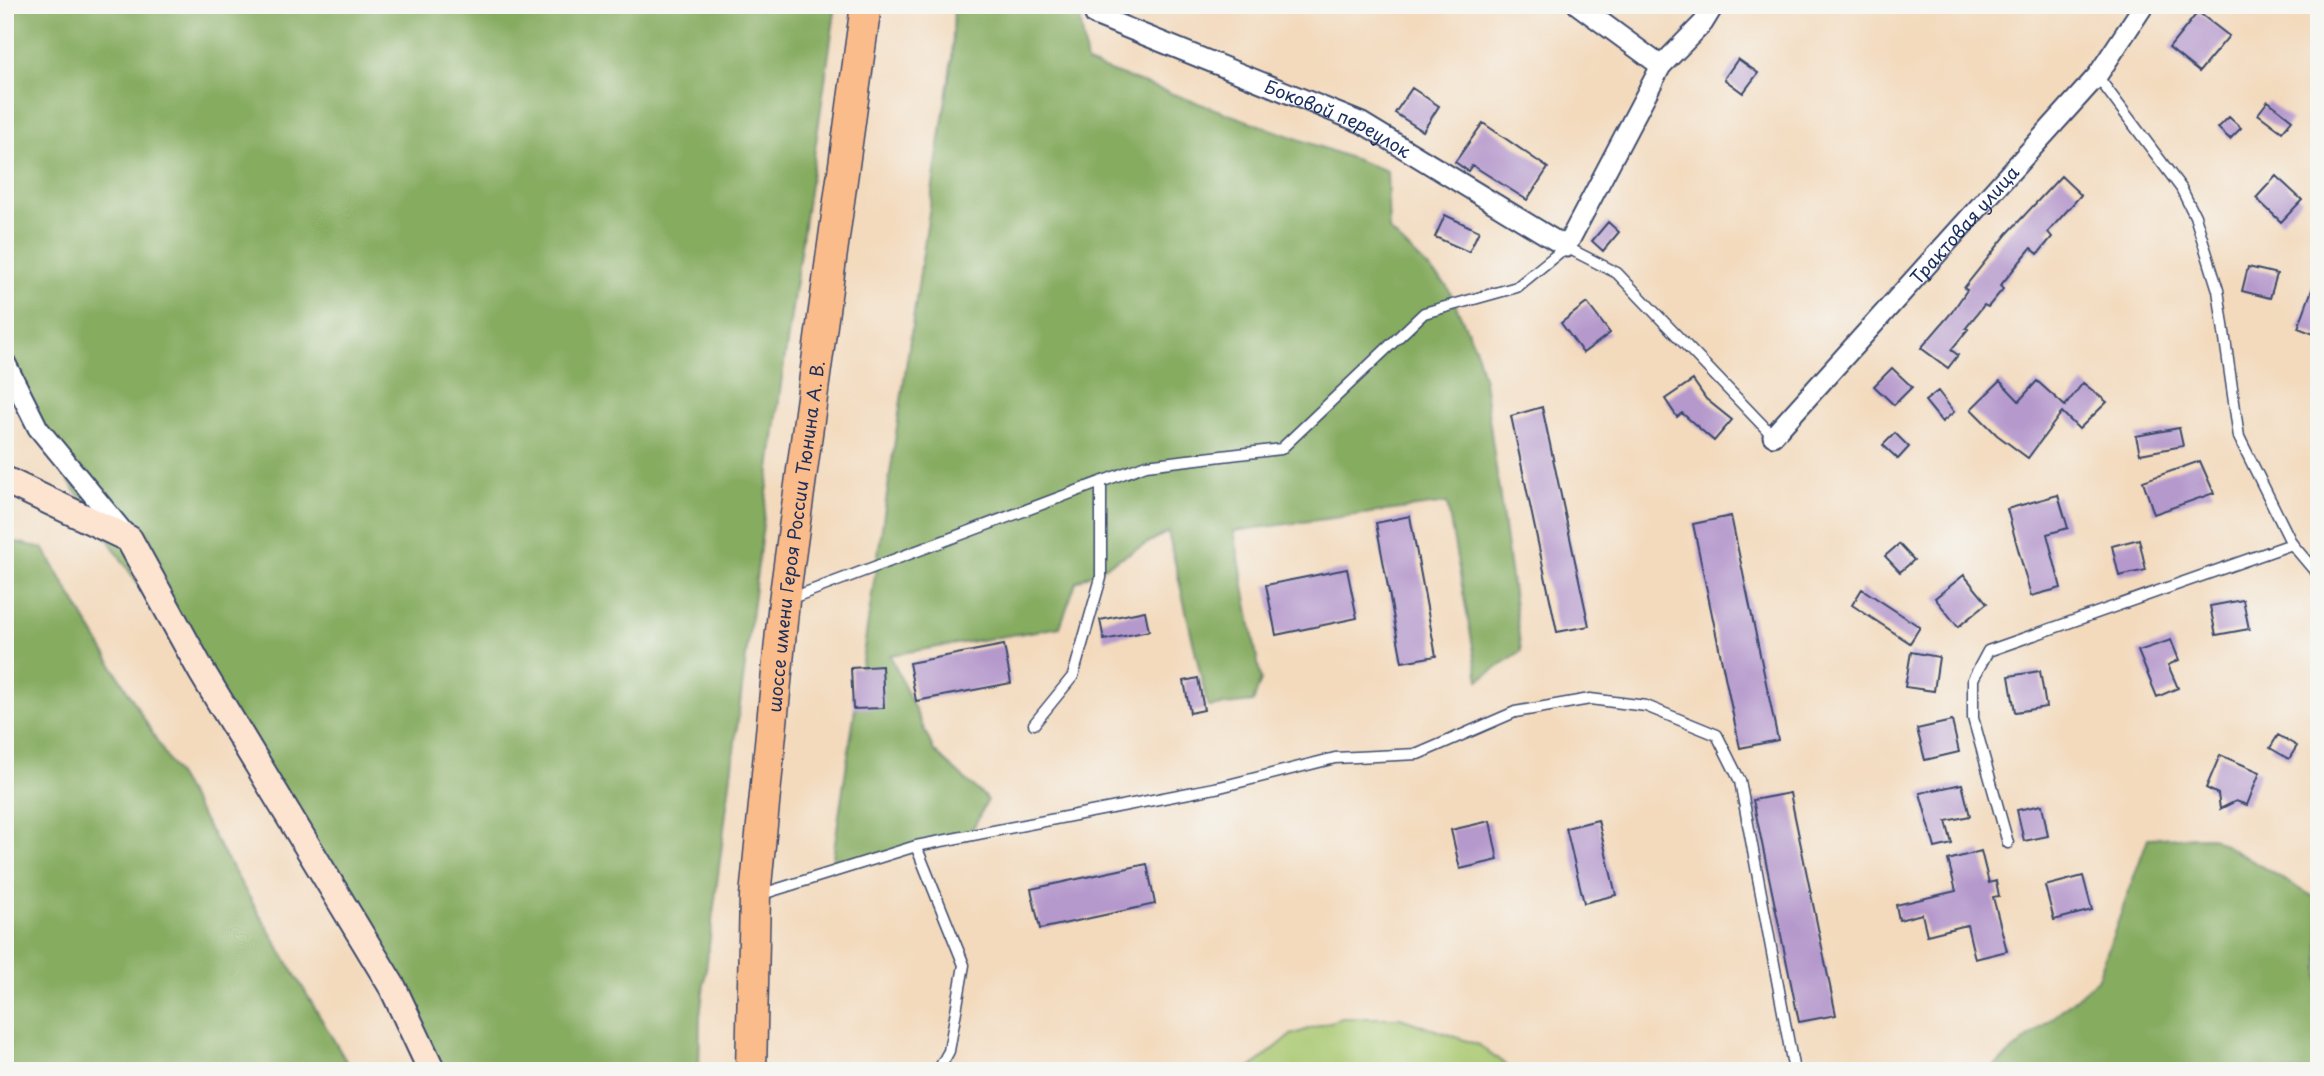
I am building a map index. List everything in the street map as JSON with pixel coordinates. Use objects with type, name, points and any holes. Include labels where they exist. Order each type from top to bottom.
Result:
[{"type":"main road","name":"шоссе имени Героя России Тюнина А. В.","points":[[751,1071],[755,896],[784,601],[866,5]]},
{"type":"street","points":[[1578,5],[1661,66]]},
{"type":"street","points":[[1566,247],[1661,66],[1703,23],[1714,5]]},
{"type":"street","name":"Трактовая улица","points":[[1773,436],[2097,76],[2144,5]]},
{"type":"street","name":"Боковой переулок","points":[[1095,15],[1362,123],[1566,247]]},
{"type":"street","points":[[5,362],[38,428],[128,539],[202,672],[393,988],[432,1071]]},
{"type":"street","points":[[5,480],[128,539]]},
{"type":"lane","points":[[2097,76],[2180,188],[2195,216],[2218,290],[2239,437],[2292,544],[2319,576]]},
{"type":"lane","points":[[784,601],[1146,465],[1281,449],[1424,313],[1517,287],[1566,247],[1617,273],[1773,436]]},
{"type":"lane","points":[[1034,724],[1073,676],[1101,578],[1101,482]]},
{"type":"lane","points":[[2008,843],[1973,718],[1973,679],[1988,651],[2292,544]]},
{"type":"lane","points":[[755,896],[916,846],[1220,788],[1335,758],[1418,754],[1515,712],[1590,699],[1646,706],[1717,735],[1740,781],[1794,1071]]},
{"type":"lane","points":[[916,846],[964,965],[949,1051],[938,1071]]},
{"type":"green space","points":[[5,5],[836,5],[781,384],[700,1016],[699,1071],[440,1071],[162,620],[5,386]]},
{"type":"green space","points":[[954,5],[1078,5],[1087,63],[1387,171],[1389,230],[1447,286],[1475,347],[1484,381],[1521,651],[1479,680],[1447,503],[1234,531],[1261,680],[1253,702],[1208,707],[1168,532],[1076,582],[1060,627],[890,655],[934,751],[988,800],[967,839],[832,863],[952,58]]},
{"type":"green space","points":[[5,540],[43,548],[352,1071],[5,1071]]},
{"type":"green space","points":[[2211,837],[2319,900],[2319,1071],[1989,1071],[2097,980],[2148,838]]},
{"type":"green space","points":[[1342,1018],[1400,1018],[1479,1045],[1514,1071],[1247,1071],[1291,1035]]},
{"type":"building","points":[[2198,12],[2229,36],[2199,72],[2169,48]]},
{"type":"building","points":[[1738,59],[1758,73],[1743,93],[1724,79]]},
{"type":"building","points":[[1412,88],[1439,106],[1423,131],[1395,113]]},
{"type":"building","points":[[2268,101],[2292,120],[2282,132],[2258,114]]},
{"type":"building","points":[[2229,117],[2241,128],[2230,139],[2218,128]]},
{"type":"building","points":[[1483,123],[1548,168],[1527,200],[1472,165],[1468,171],[1455,162]]},
{"type":"building","points":[[2061,176],[2081,195],[2048,232],[2052,237],[2038,254],[2031,248],[2000,286],[2003,289],[1988,307],[1984,305],[1966,328],[1968,329],[1951,350],[1958,355],[1948,368],[1921,348],[1952,312],[1967,290],[1964,288],[2007,234]]},
{"type":"building","points":[[2276,176],[2302,200],[2281,222],[2256,198]]},
{"type":"building","points":[[1445,215],[1479,231],[1469,252],[1435,237]]},
{"type":"building","points":[[1608,222],[1619,232],[1603,251],[1592,241]]},
{"type":"building","points":[[2248,267],[2277,274],[2270,298],[2242,291]]},
{"type":"building","points":[[2319,276],[2319,336],[2298,328]]},
{"type":"building","points":[[1587,303],[1610,333],[1583,353],[1561,323]]},
{"type":"building","points":[[1892,368],[1912,387],[1894,405],[1874,386]]},
{"type":"building","points":[[1693,380],[1706,399],[1732,420],[1714,441],[1682,413],[1677,417],[1665,399]]},
{"type":"building","points":[[2000,381],[2019,401],[2037,381],[2065,406],[2083,383],[2107,402],[2079,429],[2062,412],[2028,458],[1997,435],[1971,409]]},
{"type":"building","points":[[1938,391],[1954,412],[1942,422],[1925,401]]},
{"type":"building","points":[[1542,407],[1589,626],[1557,632],[1511,416]]},
{"type":"building","points":[[2179,428],[2183,446],[2140,454],[2136,436]]},
{"type":"building","points":[[1895,433],[1909,447],[1898,459],[1883,445]]},
{"type":"building","points":[[2200,461],[2214,493],[2154,514],[2143,481]]},
{"type":"building","points":[[2058,495],[2068,528],[2047,534],[2061,588],[2031,596],[2007,509]]},
{"type":"building","points":[[1410,516],[1436,656],[1402,662],[1376,523]]},
{"type":"building","points":[[1731,516],[1778,740],[1740,748],[1693,524]]},
{"type":"building","points":[[2139,539],[2146,570],[2119,576],[2112,546]]},
{"type":"building","points":[[1899,544],[1914,560],[1900,572],[1885,556]]},
{"type":"building","points":[[1347,569],[1357,618],[1276,635],[1266,585]]},
{"type":"building","points":[[1964,575],[1987,603],[1958,627],[1935,598]]},
{"type":"building","points":[[1862,589],[1920,627],[1910,643],[1852,605]]},
{"type":"building","points":[[2243,600],[2249,629],[2216,635],[2210,606]]},
{"type":"building","points":[[1145,611],[1149,631],[1104,640],[1100,620]]},
{"type":"building","points":[[2171,640],[2179,660],[2168,665],[2178,688],[2157,697],[2138,651]]},
{"type":"building","points":[[1004,645],[1011,683],[916,701],[909,663]]},
{"type":"building","points":[[1911,652],[1939,657],[1934,691],[1905,687]]},
{"type":"building","points":[[882,666],[884,708],[853,709],[851,668]]},
{"type":"building","points":[[2040,671],[2046,707],[2015,712],[2009,676]]},
{"type":"building","points":[[1198,678],[1204,710],[1190,713],[1184,681]]},
{"type":"building","points":[[1952,721],[1959,752],[1925,760],[1917,729]]},
{"type":"building","points":[[2278,735],[2297,746],[2289,759],[2270,748]]},
{"type":"building","points":[[2220,755],[2260,772],[2247,805],[2236,801],[2220,809],[2218,794],[2206,788]]},
{"type":"building","points":[[1962,784],[1970,816],[1946,821],[1952,844],[1935,848],[1920,793]]},
{"type":"building","points":[[1790,793],[1836,1015],[1799,1022],[1753,800]]},
{"type":"building","points":[[2042,805],[2048,836],[2024,841],[2017,810]]},
{"type":"building","points":[[1598,820],[1616,895],[1584,903],[1566,828]]},
{"type":"building","points":[[1490,821],[1498,860],[1460,869],[1451,830]]},
{"type":"building","points":[[1981,851],[1989,883],[1996,881],[1999,896],[1993,897],[2007,951],[1975,959],[1967,925],[1927,935],[1922,914],[1899,920],[1896,905],[1956,891],[1948,860]]},
{"type":"building","points":[[1147,864],[1155,904],[1040,929],[1031,889]]},
{"type":"building","points":[[2083,876],[2092,910],[2054,920],[2045,886]]}]
